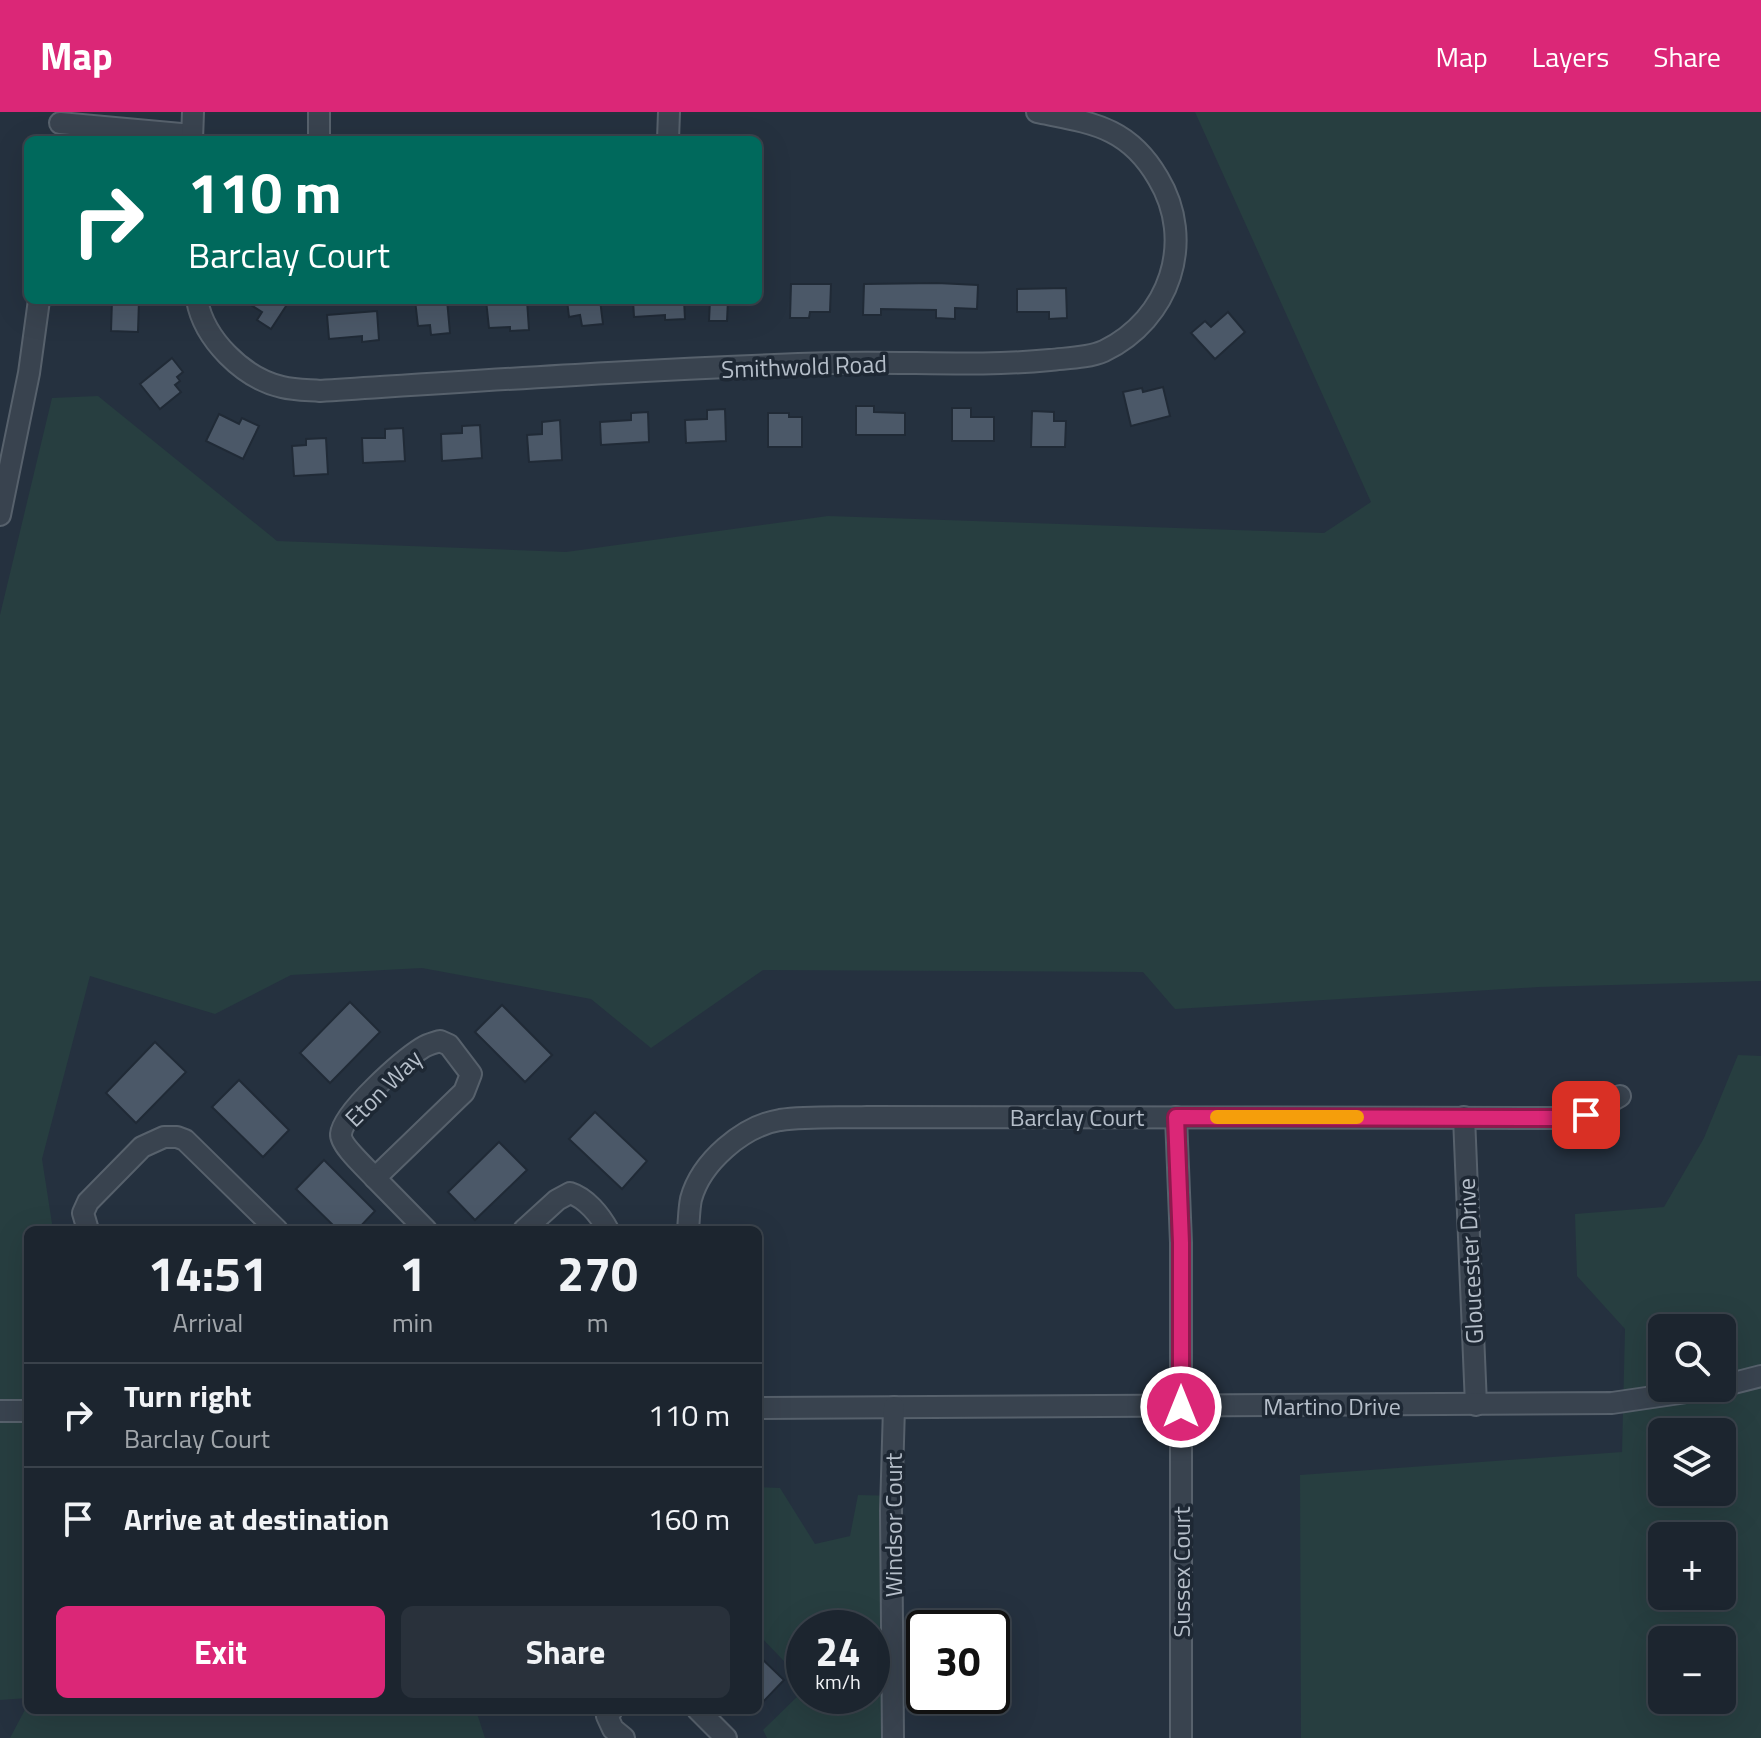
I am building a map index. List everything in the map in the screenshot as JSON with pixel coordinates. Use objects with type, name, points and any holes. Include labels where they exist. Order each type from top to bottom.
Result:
[{"type":"street","points":[[192,136],[193,112]]},
{"type":"street","points":[[319,112],[319,136]]},
{"type":"street","points":[[668,136],[669,112]]},
{"type":"street","name":"Smithwold Road","points":[[198,304],[211,334],[234,361],[256,377],[282,387],[320,391],[834,363],[1028,362],[1082,357],[1102,351],[1143,323],[1164,291],[1177,248],[1177,226],[1167,192],[1149,162],[1120,136],[1100,125],[1037,112]]},
{"type":"street","points":[[59,125],[172,136]]},
{"type":"street","points":[[0,515],[29,373],[38,304]]},
{"type":"street","name":"Eton Way","points":[[375,1178],[464,1092],[471,1074],[449,1045],[440,1041],[426,1045],[403,1062],[349,1115],[341,1132],[342,1141],[375,1178],[421,1226]]},
{"type":"street","name":"Barclay Court","points":[[688,1226],[691,1199],[716,1157],[746,1131],[779,1120],[883,1117],[1576,1116],[1586,1115],[1620,1096]]},
{"type":"street","name":"Sussex Court","points":[[1176,1117],[1181,1243],[1181,1738]]},
{"type":"street","name":"Gloucester Drive","points":[[1464,1117],[1476,1405]]},
{"type":"street","points":[[87,1226],[83,1213],[88,1202],[142,1147],[164,1137],[185,1140],[274,1226]]},
{"type":"street","points":[[528,1226],[557,1200],[570,1193],[581,1196],[606,1226]]},
{"type":"street","points":[[1736,1382],[1761,1376]]},
{"type":"street","name":"Martino Drive","points":[[762,1408],[1476,1405],[1612,1403],[1648,1398]]},
{"type":"street","name":"Windsor Court","points":[[893,1738],[891,1511],[894,1407]]},
{"type":"street","points":[[0,1411],[24,1411]]},
{"type":"street","points":[[609,1714],[613,1729],[624,1738]]},
{"type":"street","points":[[702,1714],[726,1738]]},
{"type":"green space","points":[[1195,112],[1761,112],[1761,981],[1539,987],[1175,1009],[1143,972],[763,970],[651,1048],[591,999],[422,968],[291,975],[215,1014],[90,976],[42,1159],[52,1226],[24,1226],[24,1698],[0,1700],[0,615],[52,398],[98,396],[277,541],[566,552],[828,516],[1324,533],[1371,502]]},
{"type":"green space","points":[[1738,1055],[1761,1056],[1761,1738],[1301,1738],[1300,1475],[1622,1452],[1625,1329],[1577,1276],[1575,1214],[1664,1207],[1704,1138]]},
{"type":"green space","points":[[762,1487],[780,1488],[815,1544],[850,1536],[858,1495],[898,1496],[900,1738],[767,1738],[763,1730],[786,1708],[786,1714],[890,1714],[890,1610],[786,1610],[786,1663],[762,1638]]},
{"type":"green space","points":[[24,1712],[24,1714],[477,1714],[485,1738],[10,1738]]},
{"type":"building","points":[[791,284],[831,284],[830,312],[810,312],[809,318],[790,318]]},
{"type":"building","points":[[864,284],[978,285],[977,309],[955,308],[955,319],[936,318],[936,310],[881,309],[881,315],[863,315]]},
{"type":"building","points":[[1066,288],[1067,318],[1049,319],[1049,312],[1017,312],[1017,289]]},
{"type":"building","points":[[112,304],[139,304],[138,332],[111,331]]},
{"type":"building","points":[[249,304],[287,304],[271,329],[257,320],[262,312]]},
{"type":"building","points":[[415,304],[447,304],[450,333],[431,335],[430,325],[418,326]]},
{"type":"building","points":[[486,304],[527,304],[529,330],[489,328]]},
{"type":"building","points":[[567,304],[600,304],[603,324],[582,326],[580,315],[569,317]]},
{"type":"building","points":[[633,304],[684,304],[685,319],[665,320],[665,315],[634,317]]},
{"type":"building","points":[[710,304],[728,304],[727,321],[709,321]]},
{"type":"building","points":[[377,311],[379,340],[362,342],[362,336],[329,339],[327,315]]},
{"type":"building","points":[[1228,312],[1245,332],[1215,359],[1191,333],[1205,321],[1211,327]]},
{"type":"building","points":[[172,358],[183,372],[177,377],[180,381],[175,385],[181,392],[160,409],[140,384]]},
{"type":"building","points":[[1163,387],[1170,416],[1131,426],[1123,392],[1142,388],[1143,392]]},
{"type":"building","points":[[856,406],[874,406],[874,412],[905,413],[905,435],[856,435]]},
{"type":"building","points":[[952,408],[971,408],[971,417],[994,417],[994,441],[952,441]]},
{"type":"building","points":[[725,409],[726,441],[686,443],[685,420],[707,419],[707,410]]},
{"type":"building","points":[[1032,411],[1054,412],[1054,421],[1066,421],[1065,447],[1031,447]]},
{"type":"building","points":[[648,412],[649,442],[601,445],[600,422],[631,420],[631,413]]},
{"type":"building","points":[[768,413],[789,413],[789,417],[802,417],[802,447],[768,447]]},
{"type":"building","points":[[219,414],[239,424],[242,418],[259,426],[243,459],[206,441]]},
{"type":"building","points":[[560,420],[562,460],[529,462],[527,435],[542,434],[542,422]]},
{"type":"building","points":[[480,425],[482,458],[442,461],[441,434],[462,433],[462,426]]},
{"type":"building","points":[[403,428],[405,461],[363,463],[362,438],[385,438],[385,429]]},
{"type":"building","points":[[326,438],[328,474],[294,476],[292,446],[306,445],[306,439]]},
{"type":"building","points":[[350,1002],[380,1032],[330,1083],[300,1053]]},
{"type":"building","points":[[502,1005],[552,1055],[525,1082],[475,1032]]},
{"type":"building","points":[[155,1042],[186,1072],[136,1123],[106,1093]]},
{"type":"building","points":[[239,1080],[289,1130],[263,1157],[212,1107]]},
{"type":"building","points":[[595,1112],[647,1161],[622,1189],[569,1139]]},
{"type":"building","points":[[499,1142],[527,1170],[475,1220],[448,1192]]},
{"type":"building","points":[[324,1160],[375,1211],[361,1226],[334,1226],[296,1189]]},
{"type":"building","points":[[762,1659],[784,1680],[762,1703]]},
{"type":"slow traffic","points":[[1217,1117],[1357,1117]]},
{"type":"route","points":[[1181,1407],[1181,1243],[1176,1117],[1566,1118],[1586,1115]]}]
